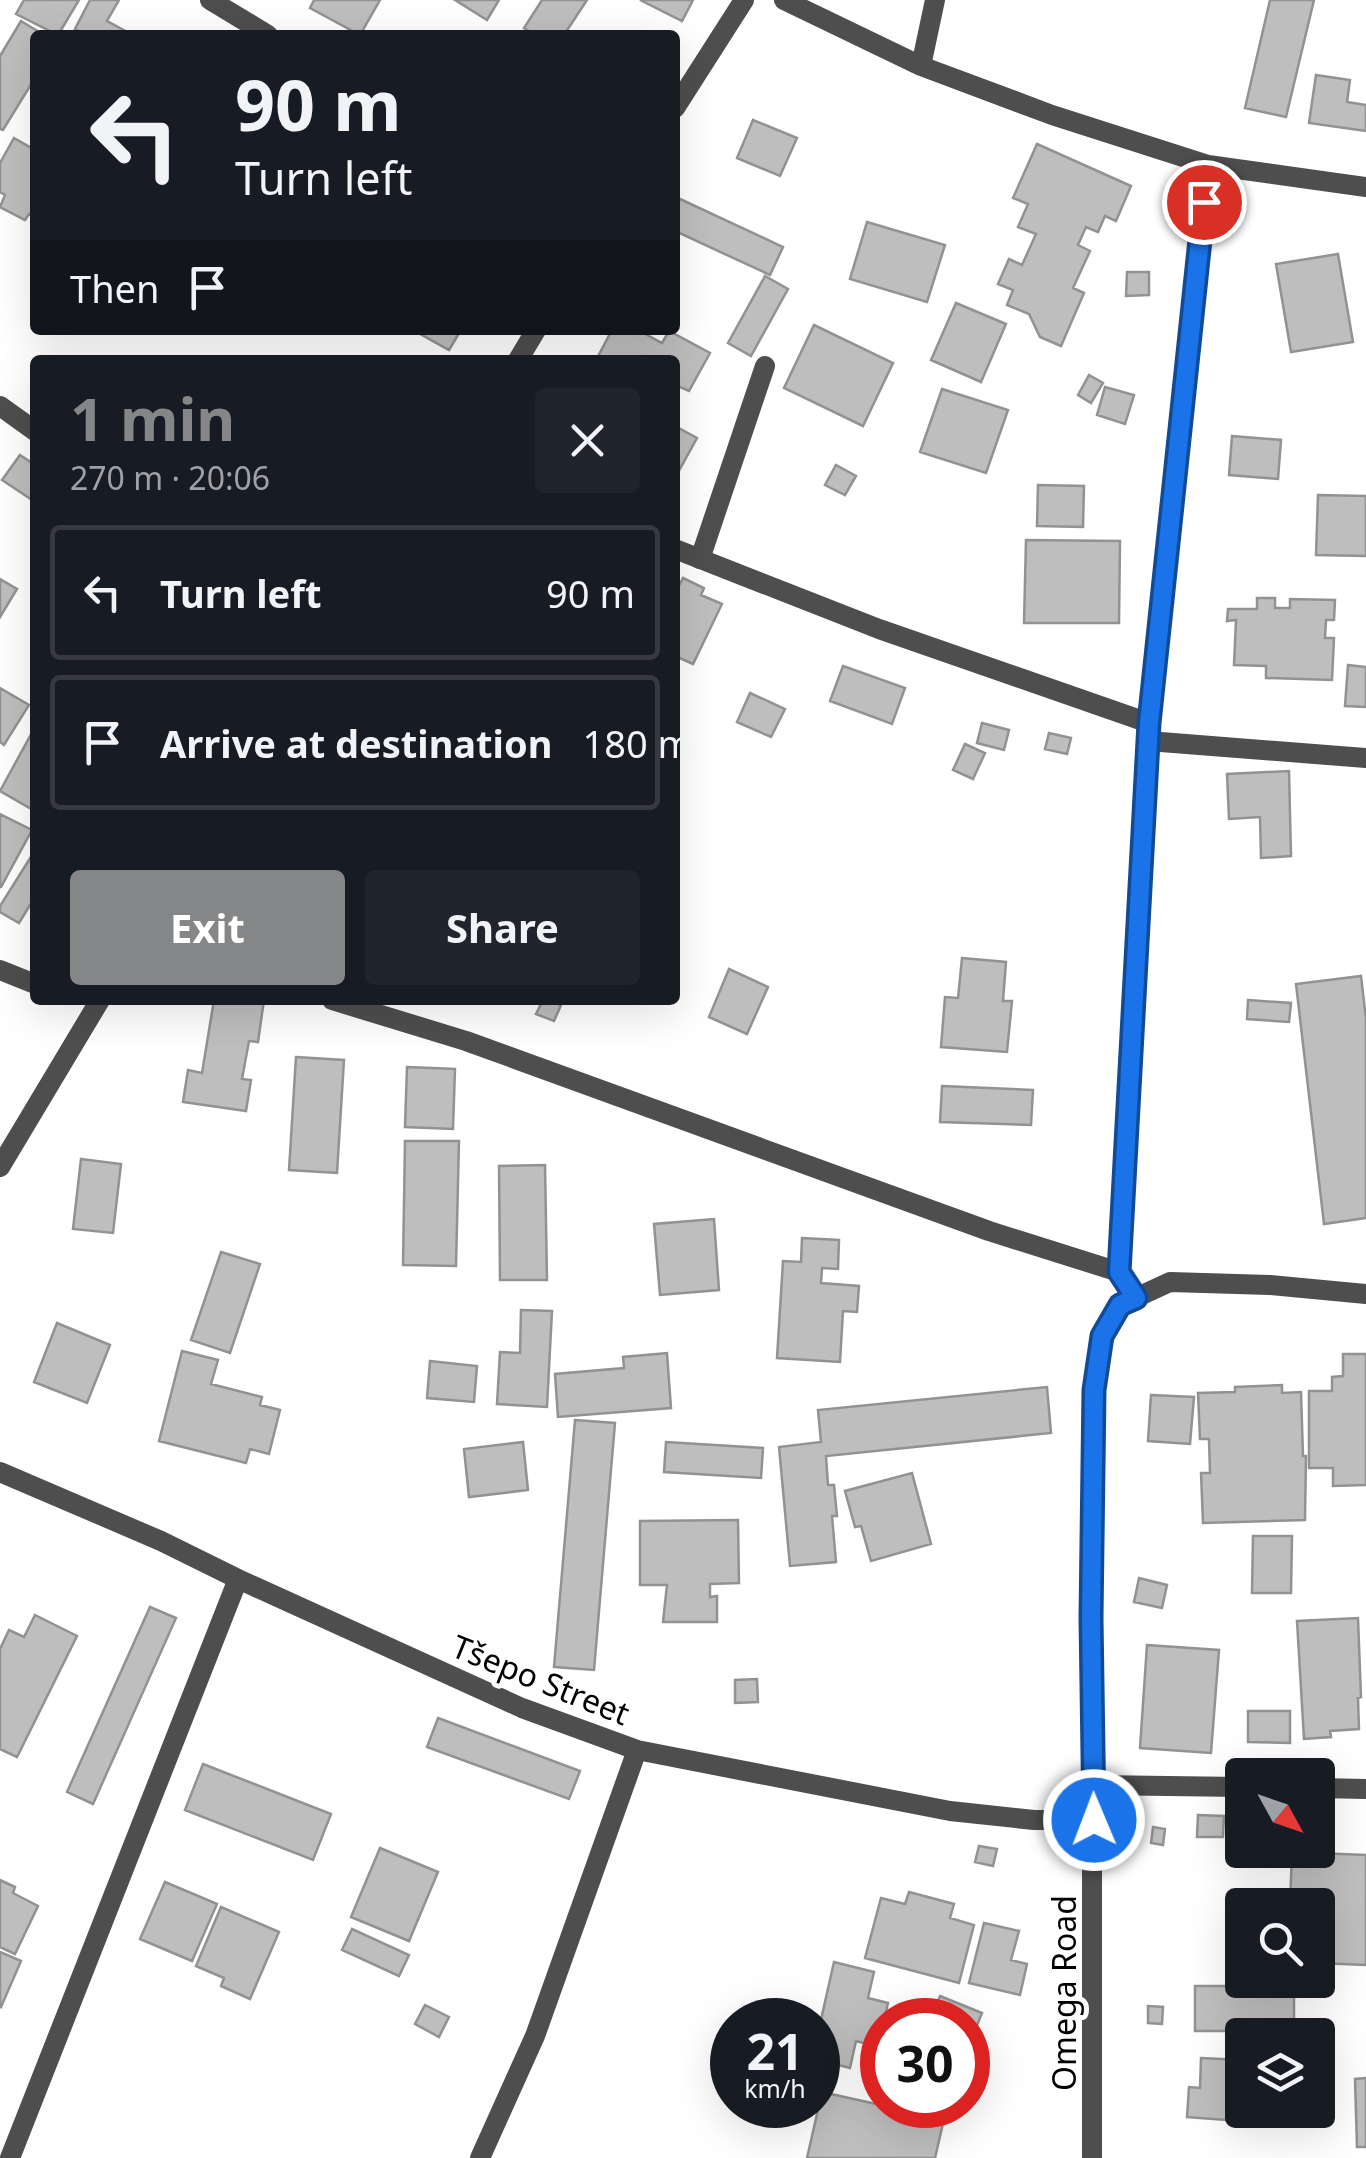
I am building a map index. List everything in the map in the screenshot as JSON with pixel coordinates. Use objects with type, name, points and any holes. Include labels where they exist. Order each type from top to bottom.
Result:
[{"type":"street","points":[[210,0],[260,30]]},
{"type":"street","points":[[680,100],[744,0]]},
{"type":"street","points":[[784,0],[921,66],[1052,115],[1208,165],[1366,187]]},
{"type":"street","points":[[921,66],[935,0]]},
{"type":"street","points":[[1136,1298],[1119,1272],[1149,732],[1208,165]]},
{"type":"street","points":[[700,559],[766,366]]},
{"type":"street","points":[[0,406],[30,427]]},
{"type":"street","points":[[680,551],[1149,732],[1366,758]]},
{"type":"street","points":[[0,970],[30,982]]},
{"type":"street","points":[[0,1167],[90,1005]]},
{"type":"street","points":[[348,1005],[466,1042],[990,1232],[1119,1272]]},
{"type":"street","name":"Omega Road","points":[[1092,2158],[1094,1390],[1102,1336],[1120,1305],[1170,1282],[1270,1285],[1366,1294]]},
{"type":"street","name":"Tšepo Street","points":[[0,1472],[162,1541],[522,1708],[638,1750],[950,1810],[1034,1820],[1094,1820]]},
{"type":"street","points":[[10,2158],[238,1579]]},
{"type":"street","points":[[480,2158],[535,2036],[638,1750]]},
{"type":"street","points":[[1093,1785],[1225,1787]]},
{"type":"street","points":[[1335,1788],[1366,1788]]},
{"type":"building","points":[[24,0],[79,0],[61,30],[48,30],[16,14]]},
{"type":"building","points":[[90,0],[119,0],[107,21],[124,30],[75,29]]},
{"type":"building","points":[[314,0],[380,0],[363,30],[351,30],[310,8]]},
{"type":"building","points":[[455,0],[499,0],[487,20]]},
{"type":"building","points":[[542,0],[587,0],[567,30],[524,28]]},
{"type":"building","points":[[640,0],[693,0],[682,21]]},
{"type":"building","points":[[1270,0],[1314,0],[1286,117],[1245,108]]},
{"type":"building","points":[[21,21],[36,30],[30,30],[30,86],[3,130],[0,129],[0,56]]},
{"type":"building","points":[[1316,75],[1350,80],[1347,102],[1366,105],[1366,131],[1309,123]]},
{"type":"building","points":[[753,120],[797,138],[780,176],[737,158]]},
{"type":"building","points":[[14,138],[30,147],[30,214],[25,220],[0,207],[5,195],[0,192],[0,163]]},
{"type":"building","points":[[1037,144],[1131,186],[1116,221],[1105,216],[1098,232],[1086,227],[1078,245],[1090,251],[1073,288],[1084,293],[1061,346],[1040,337],[1029,314],[1007,305],[1013,290],[998,284],[1009,259],[1022,265],[1036,234],[1018,227],[1028,204],[1013,198]]},
{"type":"building","points":[[680,199],[783,247],[770,275],[680,233]]},
{"type":"building","points":[[867,222],[945,245],[927,302],[850,279]]},
{"type":"building","points":[[1338,254],[1353,342],[1291,352],[1276,264]]},
{"type":"building","points":[[1127,272],[1149,272],[1149,295],[1126,296]]},
{"type":"building","points":[[765,276],[788,289],[751,356],[728,343]]},
{"type":"building","points":[[956,303],[1006,324],[981,382],[931,360]]},
{"type":"building","points":[[814,325],[893,363],[863,426],[784,388]]},
{"type":"building","points":[[422,335],[458,335],[449,350]]},
{"type":"building","points":[[609,335],[647,335],[662,343],[667,335],[676,335],[710,353],[689,391],[680,387],[680,355],[599,355]]},
{"type":"building","points":[[1089,375],[1103,383],[1091,403],[1078,395]]},
{"type":"building","points":[[1105,387],[1134,395],[1125,424],[1097,415]]},
{"type":"building","points":[[942,389],[1008,410],[986,473],[920,452]]},
{"type":"building","points":[[680,429],[697,438],[680,469]]},
{"type":"building","points":[[1232,436],[1281,440],[1278,479],[1229,475]]},
{"type":"building","points":[[20,455],[30,462],[30,499],[2,480]]},
{"type":"building","points":[[836,465],[856,476],[845,495],[825,485]]},
{"type":"building","points":[[1038,485],[1084,486],[1083,527],[1037,526]]},
{"type":"building","points":[[1318,495],[1366,496],[1366,556],[1316,555]]},
{"type":"building","points":[[1026,540],[1120,541],[1119,623],[1024,623]]},
{"type":"building","points":[[683,578],[704,588],[701,595],[722,604],[693,664],[680,658]]},
{"type":"building","points":[[0,579],[17,589],[0,617]]},
{"type":"building","points":[[1257,598],[1275,598],[1275,608],[1290,608],[1290,599],[1335,600],[1334,620],[1326,620],[1325,638],[1334,638],[1332,680],[1266,678],[1266,666],[1234,665],[1236,620],[1227,621],[1228,609],[1257,609]]},
{"type":"building","points":[[1348,665],[1366,667],[1366,707],[1345,706]]},
{"type":"building","points":[[843,666],[905,688],[892,724],[830,701]]},
{"type":"building","points":[[0,688],[29,705],[4,745],[0,742]]},
{"type":"building","points":[[750,693],[785,709],[771,737],[737,722]]},
{"type":"building","points":[[982,723],[1009,730],[1004,750],[977,743]]},
{"type":"building","points":[[1049,733],[1071,738],[1067,754],[1045,749]]},
{"type":"building","points":[[30,736],[30,808],[0,791]]},
{"type":"building","points":[[965,744],[985,753],[973,779],[953,770]]},
{"type":"building","points":[[1289,771],[1291,856],[1261,858],[1260,817],[1229,819],[1227,774]]},
{"type":"building","points":[[0,814],[30,829],[30,834],[0,887]]},
{"type":"building","points":[[30,858],[30,905],[19,923],[0,912]]},
{"type":"building","points":[[962,958],[1006,962],[1003,1001],[1012,1001],[1007,1052],[941,1047],[945,997],[958,998]]},
{"type":"building","points":[[729,969],[768,987],[747,1034],[709,1017]]},
{"type":"building","points":[[1361,976],[1366,1019],[1366,1218],[1324,1224],[1296,984]]},
{"type":"building","points":[[1248,1000],[1291,1003],[1289,1022],[1247,1019]]},
{"type":"building","points":[[213,1005],[263,1005],[258,1042],[249,1041],[242,1079],[251,1080],[246,1111],[183,1102],[188,1070],[202,1073]]},
{"type":"building","points":[[540,1005],[561,1005],[554,1021],[536,1014]]},
{"type":"building","points":[[296,1057],[344,1060],[337,1173],[289,1170]]},
{"type":"building","points":[[407,1067],[455,1069],[453,1129],[405,1127]]},
{"type":"building","points":[[942,1086],[1033,1090],[1031,1125],[940,1122]]},
{"type":"building","points":[[405,1141],[459,1141],[456,1266],[403,1265]]},
{"type":"building","points":[[81,1159],[121,1164],[113,1233],[73,1229]]},
{"type":"building","points":[[545,1165],[547,1280],[500,1280],[499,1166]]},
{"type":"building","points":[[714,1219],[719,1290],[660,1295],[654,1224]]},
{"type":"building","points":[[802,1238],[839,1240],[838,1269],[822,1268],[821,1283],[859,1286],[857,1312],[843,1311],[840,1362],[777,1358],[783,1261],[801,1262]]},
{"type":"building","points":[[221,1252],[260,1264],[230,1353],[191,1340]]},
{"type":"building","points":[[521,1310],[552,1311],[547,1407],[497,1404],[500,1352],[520,1353]]},
{"type":"building","points":[[57,1323],[110,1345],[87,1403],[34,1382]]},
{"type":"building","points":[[182,1351],[218,1360],[211,1384],[262,1397],[260,1405],[280,1410],[269,1454],[250,1449],[246,1463],[159,1441]]},
{"type":"building","points":[[667,1353],[671,1408],[558,1417],[555,1374],[624,1368],[623,1357]]},
{"type":"building","points":[[1343,1354],[1366,1354],[1366,1485],[1333,1486],[1333,1468],[1309,1468],[1309,1391],[1332,1391],[1332,1377],[1343,1376]]},
{"type":"building","points":[[430,1361],[477,1366],[474,1402],[427,1398]]},
{"type":"building","points":[[1282,1385],[1282,1393],[1301,1392],[1305,1520],[1203,1523],[1201,1473],[1210,1473],[1209,1439],[1200,1439],[1198,1393]]},
{"type":"building","points":[[1047,1387],[1051,1433],[826,1456],[828,1485],[834,1485],[837,1516],[832,1516],[836,1562],[790,1566],[779,1447],[821,1442],[818,1410]]},
{"type":"building","points":[[1151,1395],[1194,1397],[1190,1444],[1148,1441]]},
{"type":"building","points":[[575,1420],[615,1423],[594,1670],[554,1667]]},
{"type":"building","points":[[523,1442],[528,1490],[469,1497],[464,1449]]},
{"type":"building","points":[[666,1442],[763,1448],[761,1478],[664,1472]]},
{"type":"building","points":[[912,1473],[931,1544],[871,1561],[861,1526],[855,1527],[845,1491]]},
{"type":"building","points":[[738,1520],[739,1583],[710,1584],[710,1597],[717,1596],[717,1622],[663,1622],[667,1585],[640,1585],[640,1521]]},
{"type":"building","points":[[1253,1536],[1292,1536],[1291,1593],[1252,1593]]},
{"type":"building","points":[[1139,1578],[1167,1585],[1162,1608],[1134,1602]]},
{"type":"building","points":[[150,1607],[176,1618],[93,1804],[67,1792]]},
{"type":"building","points":[[35,1615],[77,1636],[17,1757],[0,1749],[0,1649],[9,1630],[24,1637]]},
{"type":"building","points":[[1358,1618],[1359,1729],[1330,1731],[1331,1737],[1304,1739],[1297,1621]]},
{"type":"building","points":[[1147,1645],[1219,1650],[1211,1753],[1140,1748]]},
{"type":"building","points":[[757,1679],[758,1702],[735,1703],[735,1680]]},
{"type":"building","points":[[1248,1711],[1290,1711],[1290,1743],[1248,1742]]},
{"type":"building","points":[[438,1718],[580,1771],[569,1799],[427,1747]]},
{"type":"building","points":[[203,1764],[331,1814],[313,1860],[185,1810]]},
{"type":"building","points":[[1198,1815],[1224,1816],[1223,1837],[1197,1837]]},
{"type":"building","points":[[1153,1827],[1165,1829],[1163,1845],[1151,1843]]},
{"type":"building","points":[[979,1846],[997,1849],[993,1866],[975,1862]]},
{"type":"building","points":[[380,1848],[438,1872],[409,1941],[351,1917]]},
{"type":"building","points":[[1335,1854],[1366,1855],[1366,1965],[1335,1964],[1335,1888],[1291,1888],[1291,1868],[1335,1868]]},
{"type":"building","points":[[0,1880],[15,1887],[13,1893],[38,1906],[15,1954],[0,1947]]},
{"type":"building","points":[[165,1882],[217,1904],[192,1961],[140,1939]]},
{"type":"building","points":[[909,1892],[954,1904],[950,1918],[974,1925],[959,1983],[865,1958],[881,1898],[905,1904]]},
{"type":"building","points":[[221,1907],[279,1932],[250,1999],[221,1986],[224,1978],[196,1966]]},
{"type":"building","points":[[984,1923],[1019,1931],[1011,1960],[1027,1964],[1020,1995],[969,1983]]},
{"type":"building","points":[[352,1929],[409,1955],[399,1976],[342,1950]]},
{"type":"building","points":[[0,1952],[21,1961],[1,2007],[0,2006]]},
{"type":"building","points":[[834,1962],[874,1972],[868,1998],[860,1998],[860,2042],[856,2041],[850,2068],[840,2066],[840,1998],[826,1998]]},
{"type":"building","points":[[1195,1986],[1225,1986],[1225,1998],[1294,1998],[1294,2018],[1225,2018],[1225,2031],[1195,2031]]},
{"type":"building","points":[[425,2005],[449,2017],[439,2037],[415,2024]]},
{"type":"building","points":[[1148,2006],[1163,2007],[1162,2024],[1148,2023]]},
{"type":"building","points":[[1201,2058],[1225,2059],[1225,2120],[1187,2117],[1189,2087],[1200,2088]]},
{"type":"building","points":[[1366,2078],[1366,2147],[1357,2147],[1355,2079]]},
{"type":"building","points":[[840,2096],[860,2100],[860,2128],[942,2128],[935,2158],[807,2158],[814,2128],[840,2128]]},
{"type":"route","points":[[1094,1820],[1094,1390],[1102,1336],[1120,1305],[1136,1298],[1119,1272],[1149,723],[1204,202]]}]
